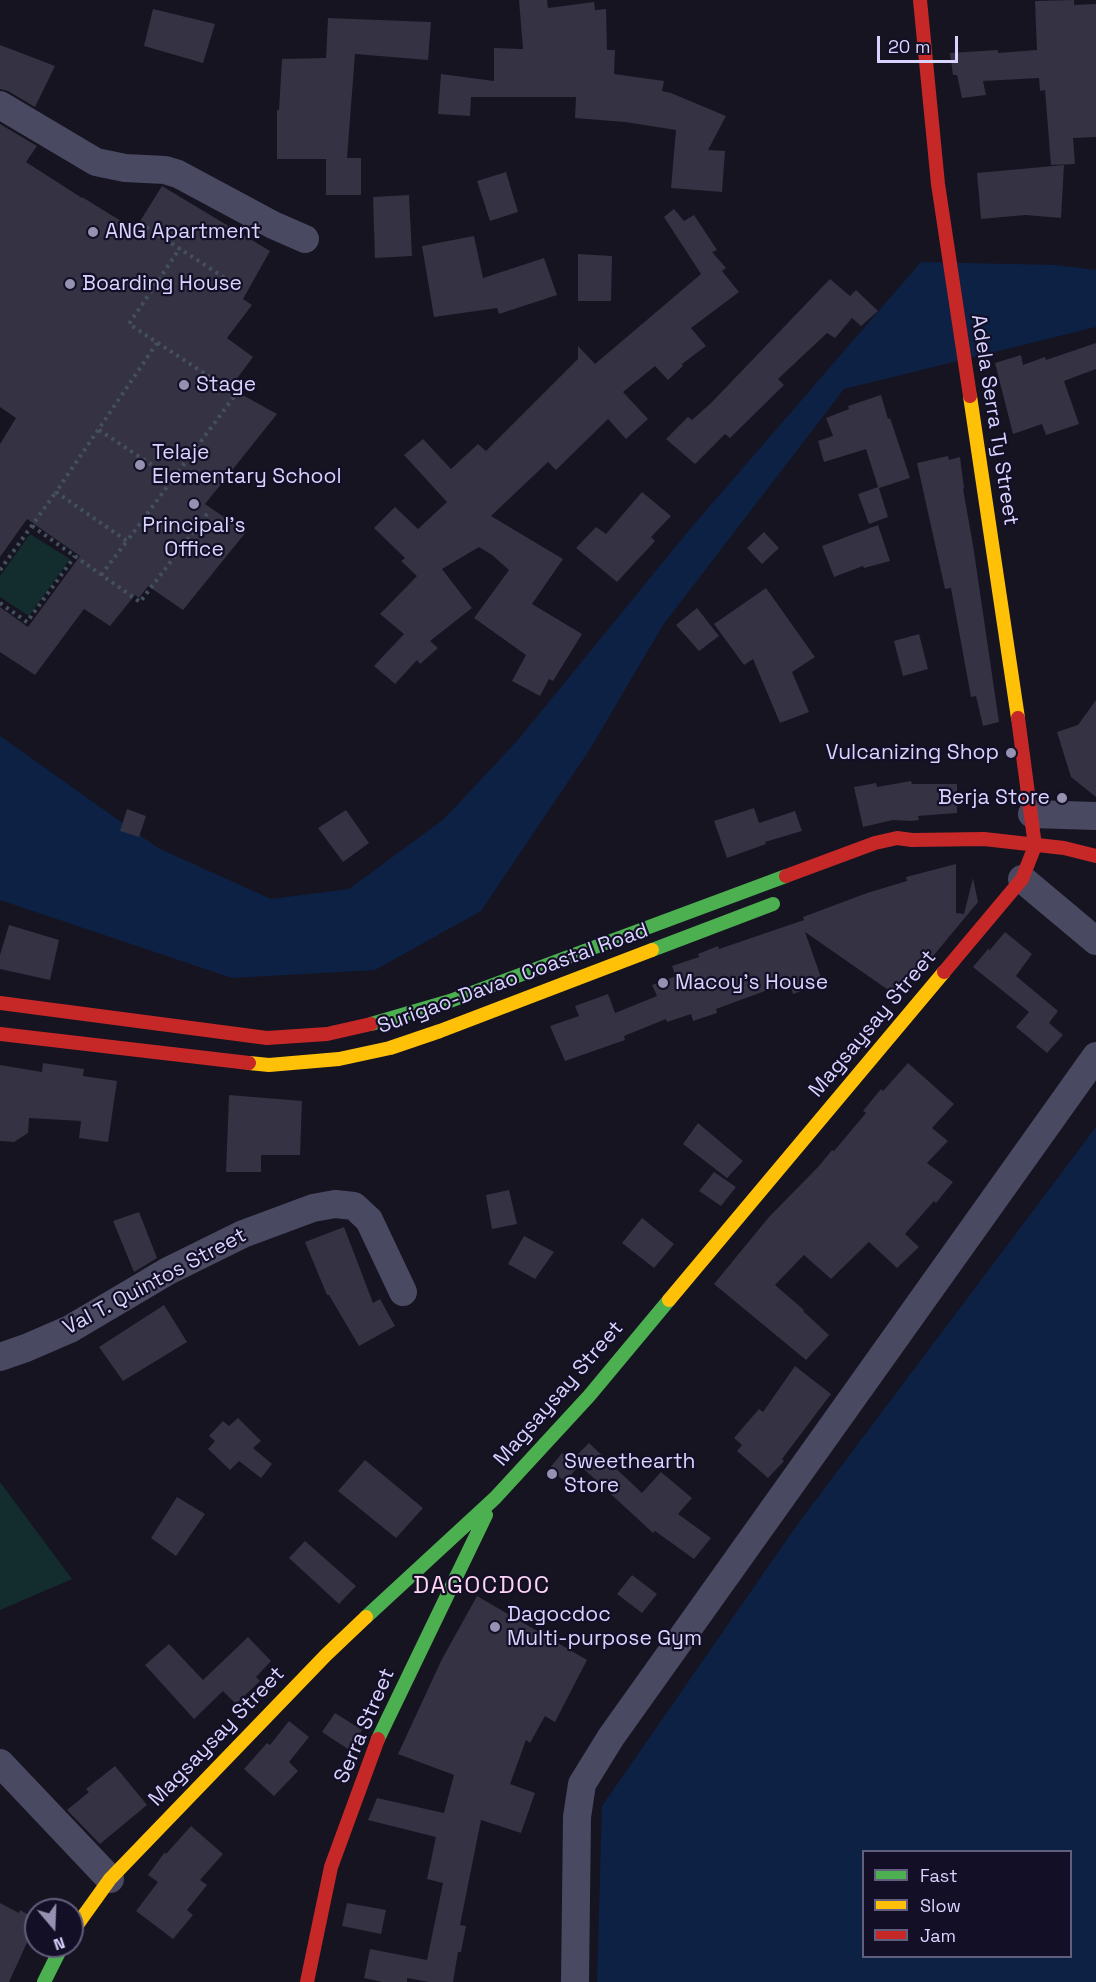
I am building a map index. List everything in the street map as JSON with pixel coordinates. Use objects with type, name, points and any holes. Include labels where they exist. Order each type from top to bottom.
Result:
[{"type":"main road","name":"Adela Serra Ty Street","points":[[920,0],[938,184],[1035,846]]},
{"type":"main road","name":"Surigao-Davao Coastal Road","points":[[0,1002],[267,1038],[327,1034],[450,1001],[875,843],[897,838],[912,840],[984,839],[1064,848],[1096,856]]},
{"type":"main road","points":[[899,851],[912,840]]},
{"type":"main road","name":"Magsaysay Street","points":[[84,1915],[110,1879],[326,1655],[495,1498],[589,1396],[1022,879],[1035,846]]},
{"type":"main road","name":"Surigao-Davao Coastal Road","points":[[0,1034],[269,1065],[339,1059],[390,1048],[422,1037],[791,898]]},
{"type":"main road","points":[[415,1012],[422,1037]]},
{"type":"main road","name":"Serra Street","points":[[307,1982],[331,1867],[380,1735],[495,1498]]},
{"type":"main road","points":[[44,1982],[55,1958]]},
{"type":"street","points":[[0,105],[96,162],[118,167],[165,170],[178,174],[273,225],[305,239]]},
{"type":"street","points":[[1032,814],[1096,816]]},
{"type":"street","points":[[1022,879],[1096,941]]},
{"type":"street","points":[[575,1982],[577,1817],[582,1785],[618,1727],[1096,1056]]},
{"type":"street","name":"Val T. Quintos Street","points":[[0,1357],[70,1329],[168,1271],[243,1234],[313,1208],[335,1204],[354,1206],[369,1220],[403,1292]]},
{"type":"street","points":[[0,1763],[110,1879]]},
{"type":"path","points":[[141,223],[242,289]]},
{"type":"path","points":[[101,575],[236,394],[129,324],[180,248]]},
{"type":"path","points":[[0,570],[57,492],[157,343]]},
{"type":"path","points":[[98,430],[173,479]]},
{"type":"path","points":[[57,492],[127,541]]},
{"type":"path","points":[[32,526],[140,602],[210,510]]},
{"type":"path","points":[[0,603],[27,622],[75,556]]},
{"type":"green space","points":[[30,534],[70,559],[29,616],[0,597],[0,576]]},
{"type":"green space","points":[[0,1482],[72,1579],[0,1610]]},
{"type":"water","points":[[921,262],[1056,265],[1096,270],[1096,327],[844,389],[663,625],[590,749],[481,911],[375,970],[232,978],[0,900],[0,736],[158,848],[271,899],[349,889],[444,819],[517,741],[690,529]]},
{"type":"water","points":[[1096,1127],[1096,1982],[597,1982],[602,1806],[797,1525]]},
{"type":"building","points":[[519,0],[547,0],[548,8],[594,2],[595,10],[606,9],[607,50],[615,50],[614,74],[664,81],[662,91],[726,116],[708,150],[725,151],[722,192],[671,188],[676,130],[625,122],[575,118],[576,97],[471,97],[470,116],[438,114],[441,74],[494,81],[494,48],[523,49]]},
{"type":"building","points":[[1074,0],[1074,5],[1096,4],[1096,137],[1073,138],[1075,164],[1051,165],[1045,90],[1040,91],[1039,78],[983,81],[986,95],[962,98],[957,75],[953,75],[950,53],[1037,50],[1035,1]]},
{"type":"building","points":[[153,9],[215,24],[203,63],[144,46]]},
{"type":"building","points":[[328,18],[431,22],[428,60],[355,54],[347,158],[361,158],[361,195],[326,195],[326,159],[277,159],[277,110],[279,110],[282,59],[326,58]]},
{"type":"building","points":[[0,45],[55,66],[35,107],[8,91],[0,89]]},
{"type":"building","name":"Telaje Elementary School","points":[[0,124],[37,146],[26,162],[134,229],[162,186],[270,251],[243,299],[252,305],[227,338],[253,357],[230,388],[277,414],[205,504],[246,532],[183,610],[148,586],[139,598],[135,595],[110,626],[84,609],[35,675],[0,652],[0,607],[28,627],[80,556],[27,519],[0,557],[0,444],[16,418],[0,407]]},
{"type":"building","points":[[1064,165],[1061,218],[1025,215],[981,219],[977,173]]},
{"type":"building","points":[[506,172],[518,212],[490,221],[477,181]]},
{"type":"building","points":[[409,195],[412,256],[375,258],[373,197]]},
{"type":"building","points":[[674,209],[684,221],[694,215],[717,250],[712,252],[726,268],[722,271],[739,292],[691,328],[706,346],[682,364],[683,366],[668,380],[655,366],[623,392],[648,419],[626,439],[608,419],[556,470],[548,462],[491,516],[563,559],[532,604],[582,634],[553,681],[549,679],[540,696],[512,681],[526,655],[474,618],[509,570],[479,547],[442,569],[472,608],[430,641],[438,648],[420,664],[417,660],[395,684],[374,666],[404,634],[380,614],[417,576],[401,561],[405,558],[374,528],[395,507],[418,529],[447,502],[404,455],[423,439],[451,469],[478,444],[486,451],[578,359],[578,346],[595,364],[701,274],[664,217]]},
{"type":"building","points":[[474,236],[483,278],[544,258],[557,295],[499,314],[497,308],[434,317],[422,246]]},
{"type":"building","points":[[578,254],[612,256],[611,301],[578,301]]},
{"type":"building","points":[[830,279],[850,296],[856,290],[878,311],[861,326],[852,318],[835,338],[827,333],[778,379],[784,385],[730,438],[725,434],[695,464],[666,439],[688,417],[692,420],[711,403]]},
{"type":"building","points":[[1096,343],[1096,369],[1064,381],[1079,424],[1046,435],[1042,424],[1013,434],[995,363],[1021,355],[1023,365],[1045,357],[1046,360]]},
{"type":"building","points":[[881,395],[910,478],[879,488],[888,517],[869,524],[858,494],[878,487],[866,449],[824,462],[818,441],[833,436],[826,418],[849,409],[848,406]]},
{"type":"building","points":[[948,456],[949,460],[960,457],[999,722],[983,726],[976,696],[971,697],[951,588],[945,589],[917,463]]},
{"type":"building","points":[[642,492],[671,516],[651,537],[655,541],[617,582],[576,548],[596,527],[606,534]]},
{"type":"building","points":[[878,525],[890,561],[864,568],[863,566],[834,577],[822,546]]},
{"type":"building","points":[[764,532],[779,548],[762,564],[747,548]]},
{"type":"building","points":[[766,588],[815,657],[792,672],[809,712],[780,723],[753,659],[744,665],[714,624]]},
{"type":"building","points":[[697,608],[719,636],[699,651],[676,625]]},
{"type":"building","points":[[919,634],[928,669],[903,676],[894,641]]},
{"type":"building","points":[[1096,700],[1096,797],[1071,777],[1057,732],[1078,725]]},
{"type":"building","points":[[911,781],[912,784],[957,784],[957,813],[918,816],[919,820],[893,820],[863,827],[854,787],[876,783],[877,787]]},
{"type":"building","points":[[754,808],[759,823],[795,811],[802,831],[765,842],[766,844],[727,858],[714,821]]},
{"type":"building","points":[[127,809],[146,816],[139,837],[120,831]]},
{"type":"building","points":[[346,810],[369,843],[343,862],[318,828]]},
{"type":"building","points":[[956,864],[956,913],[964,914],[973,878],[978,902],[897,996],[805,932],[823,983],[793,994],[790,984],[765,991],[716,1009],[717,1013],[693,1021],[691,1014],[667,1022],[666,1019],[624,1036],[625,1040],[565,1061],[550,1026],[579,1016],[575,1006],[608,994],[615,1013],[657,996],[652,985],[676,976],[672,966],[699,957],[698,954],[804,920],[803,917],[907,881],[906,877]]},
{"type":"building","points":[[9,925],[59,940],[50,980],[0,969],[0,955]]},
{"type":"building","points":[[1005,932],[1032,954],[1016,976],[1058,1011],[1049,1023],[1063,1035],[1047,1053],[1016,1027],[1029,1012],[973,967]]},
{"type":"building","points":[[43,1063],[84,1069],[83,1076],[117,1081],[108,1142],[79,1138],[81,1121],[29,1118],[28,1133],[14,1142],[0,1141],[0,1065],[42,1072]]},
{"type":"building","points":[[908,1063],[954,1104],[932,1128],[948,1141],[927,1163],[953,1182],[905,1234],[919,1247],[897,1268],[869,1242],[831,1279],[804,1255],[775,1285],[829,1335],[806,1360],[714,1284],[769,1217],[832,1150],[834,1151],[866,1113],[863,1111],[881,1089],[883,1091]]},
{"type":"building","points":[[229,1095],[302,1101],[300,1155],[261,1155],[261,1172],[226,1172]]},
{"type":"building","points":[[698,1123],[743,1161],[727,1178],[683,1144]]},
{"type":"building","points":[[714,1172],[736,1187],[721,1206],[699,1191]]},
{"type":"building","points":[[509,1190],[517,1224],[492,1229],[486,1195]]},
{"type":"building","points":[[139,1212],[157,1258],[134,1272],[113,1221]]},
{"type":"building","points":[[642,1218],[674,1244],[654,1268],[622,1243]]},
{"type":"building","points":[[344,1227],[373,1303],[380,1299],[395,1326],[359,1346],[327,1295],[305,1242]]},
{"type":"building","points":[[524,1236],[554,1252],[535,1279],[508,1264]]},
{"type":"building","points":[[164,1305],[187,1342],[123,1381],[99,1347]]},
{"type":"building","points":[[795,1366],[831,1394],[782,1459],[784,1461],[768,1478],[737,1451],[742,1445],[734,1438],[759,1409],[763,1412]]},
{"type":"building","points":[[238,1418],[261,1441],[253,1448],[272,1464],[261,1478],[239,1461],[230,1470],[208,1449],[215,1441],[209,1436],[223,1421],[229,1426]]},
{"type":"building","points":[[589,1443],[642,1493],[661,1472],[692,1498],[678,1514],[711,1538],[694,1559],[655,1531],[653,1533],[573,1459]]},
{"type":"building","points":[[562,1453],[578,1466],[566,1482],[549,1469]]},
{"type":"building","points":[[365,1460],[423,1508],[396,1538],[338,1491]]},
{"type":"building","points":[[177,1497],[205,1514],[176,1556],[151,1538]]},
{"type":"building","points":[[305,1541],[356,1586],[339,1604],[289,1558]]},
{"type":"building","points":[[632,1575],[657,1594],[642,1613],[617,1594]]},
{"type":"building","points":[[477,1596],[587,1660],[555,1722],[545,1716],[530,1743],[526,1740],[510,1784],[535,1793],[521,1833],[481,1820],[460,1925],[466,1926],[461,1952],[458,1952],[453,1982],[429,1982],[407,1978],[407,1982],[382,1982],[364,1978],[370,1949],[427,1960],[443,1883],[427,1879],[436,1837],[368,1820],[377,1798],[444,1813],[454,1775],[398,1754],[442,1659]]},
{"type":"building","points":[[248,1637],[271,1661],[256,1677],[260,1681],[236,1704],[223,1691],[194,1719],[145,1665],[169,1644],[203,1680]]},
{"type":"building","points":[[335,1713],[362,1730],[351,1751],[322,1732]]},
{"type":"building","points":[[289,1721],[309,1737],[289,1762],[298,1771],[274,1796],[244,1769],[267,1743],[270,1745]]},
{"type":"building","points":[[115,1766],[147,1805],[100,1844],[67,1810],[89,1792],[86,1789]]},
{"type":"building","points":[[191,1826],[223,1854],[200,1880],[207,1885],[187,1910],[193,1915],[173,1939],[136,1911],[158,1882],[148,1875],[165,1852],[166,1854]]},
{"type":"building","points":[[0,1903],[19,1913],[20,1910],[24,1912],[24,1949],[9,1982],[0,1982]]},
{"type":"building","points":[[347,1903],[386,1910],[381,1934],[342,1926]]},
{"type":"traffic: fast","points":[[371,1024],[450,1001],[786,876]]},
{"type":"traffic: fast","points":[[652,950],[773,904]]},
{"type":"traffic: fast","points":[[366,1617],[495,1498],[589,1396],[669,1300]]},
{"type":"traffic: fast","points":[[378,1739],[486,1515]]},
{"type":"traffic: fast","points":[[44,1982],[56,1958]]},
{"type":"traffic: slow","points":[[970,396],[1018,718]]},
{"type":"traffic: slow","points":[[249,1063],[269,1065],[339,1059],[390,1048],[652,950]]},
{"type":"traffic: slow","points":[[669,1300],[944,972]]},
{"type":"traffic: slow","points":[[84,1915],[110,1879],[326,1655],[366,1617]]},
{"type":"traffic: jam","points":[[920,0],[938,184],[970,396]]},
{"type":"traffic: jam","points":[[944,972],[1022,879],[1035,846],[1018,718]]},
{"type":"traffic: jam","points":[[786,876],[875,843],[897,838],[912,840],[984,839],[1064,848],[1096,856]]},
{"type":"traffic: jam","points":[[0,1003],[267,1038],[327,1034],[371,1024]]},
{"type":"traffic: jam","points":[[0,1034],[249,1063]]},
{"type":"traffic: jam","points":[[307,1982],[331,1867],[378,1739]]},
{"type":"place","name":"ANG Apartment","points":[[93,232]]},
{"type":"place","name":"Boarding House","points":[[70,284]]},
{"type":"place","name":"Stage","points":[[184,385]]},
{"type":"place","name":"Telaje Elementary School","points":[[140,465]]},
{"type":"place","name":"Principal's Office","points":[[194,504]]},
{"type":"place","name":"Vulcanizing Shop","points":[[1011,753]]},
{"type":"place","name":"Berja Store","points":[[1062,798]]},
{"type":"place","name":"Macoy's House","points":[[663,983]]},
{"type":"place","name":"Sweethearth Store","points":[[552,1474]]},
{"type":"place","name":"Dagocdoc Multi-purpose Gym","points":[[495,1627]]},
{"type":"district","name":"DAGOCDOC","points":[[482,1586]]}]
